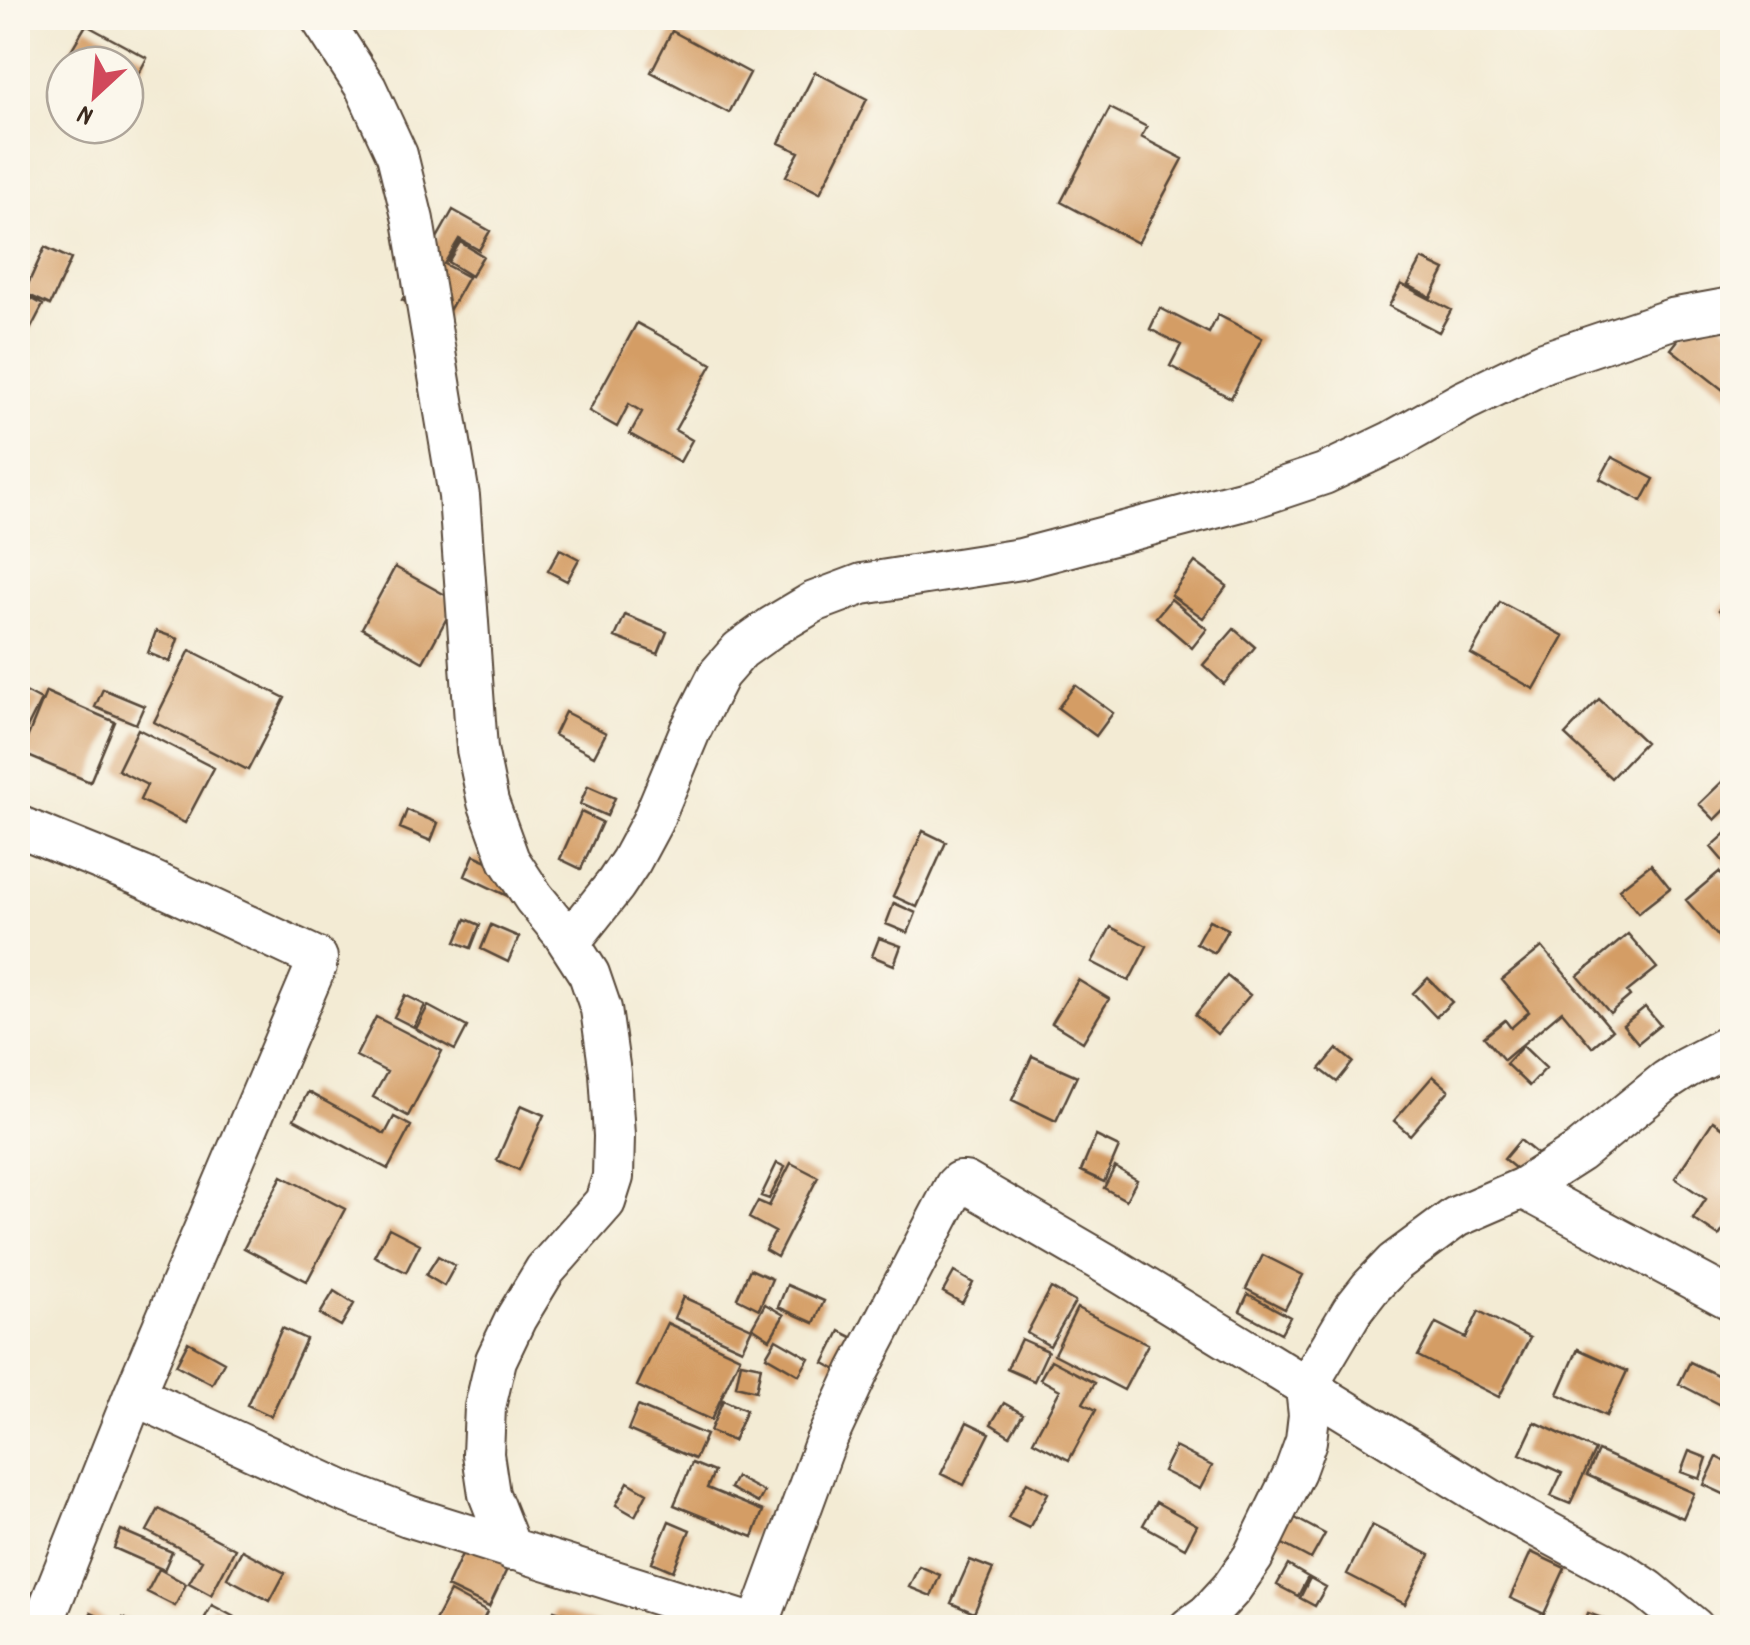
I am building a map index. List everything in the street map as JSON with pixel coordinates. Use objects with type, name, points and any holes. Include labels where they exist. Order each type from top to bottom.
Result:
[{"type":"street","points":[[321,18],[366,88],[397,155],[413,220],[459,496],[476,749],[488,802],[509,860],[589,974],[601,1010],[610,1073],[613,1177],[605,1202],[545,1270],[516,1318],[496,1360],[485,1407],[482,1454],[489,1494],[511,1550]]},
{"type":"street","points":[[570,944],[632,861],[719,674],[740,650],[814,602],[862,584],[1021,558],[1249,500],[1324,474],[1393,442],[1544,362],[1672,318],[1732,308]]},
{"type":"street","points":[[18,826],[141,876],[317,958],[41,1628]]},
{"type":"street","points":[[1189,1628],[1231,1589],[1254,1557],[1306,1440],[1306,1388],[1352,1311],[1394,1262],[1456,1217],[1523,1188],[1578,1152],[1666,1080],[1732,1044]]},
{"type":"street","points":[[134,1395],[343,1491],[408,1516],[758,1627],[825,1444],[858,1372],[959,1182],[966,1182],[1514,1514],[1616,1569],[1694,1628]]},
{"type":"street","points":[[1523,1188],[1732,1300]]},
{"type":"building","points":[[86,25],[123,45],[74,45]]},
{"type":"building","points":[[672,31],[750,73],[729,113],[651,72]]},
{"type":"building","points":[[815,72],[867,99],[820,193],[786,176],[799,152],[779,143]]},
{"type":"building","points":[[1110,108],[1147,127],[1141,137],[1183,159],[1138,243],[1061,202]]},
{"type":"building","points":[[453,210],[490,231],[479,250],[459,239],[444,264],[468,277],[442,323],[402,300]]},
{"type":"building","points":[[460,242],[483,256],[471,276],[448,262]]},
{"type":"building","points":[[45,247],[71,259],[50,305],[24,293]]},
{"type":"building","points":[[1422,259],[1445,270],[1431,297],[1408,285]]},
{"type":"building","points":[[1401,284],[1451,310],[1439,332],[1389,306]]},
{"type":"building","points":[[18,291],[43,305],[18,353]]},
{"type":"building","points":[[1704,307],[1732,330],[1732,397],[1671,349]]},
{"type":"building","points":[[1160,308],[1209,333],[1218,315],[1262,338],[1231,398],[1170,366],[1181,345],[1150,329]]},
{"type":"building","points":[[637,323],[712,364],[675,430],[692,440],[680,462],[630,434],[642,412],[629,404],[617,427],[589,411]]},
{"type":"building","points":[[1612,457],[1654,479],[1642,501],[1600,479]]},
{"type":"building","points":[[560,549],[579,559],[567,581],[548,571]]},
{"type":"building","points":[[1195,562],[1227,586],[1203,618],[1171,595]]},
{"type":"building","points":[[395,567],[456,601],[423,662],[362,628]]},
{"type":"building","points":[[1732,598],[1732,624],[1719,610]]},
{"type":"building","points":[[1171,599],[1207,629],[1192,648],[1156,617]]},
{"type":"building","points":[[1500,602],[1564,636],[1534,689],[1471,654]]},
{"type":"building","points":[[625,615],[667,632],[658,654],[615,637]]},
{"type":"building","points":[[1234,629],[1255,647],[1224,684],[1203,665]]},
{"type":"building","points":[[156,631],[178,639],[170,662],[148,653]]},
{"type":"building","points":[[190,650],[285,698],[248,770],[154,722]]},
{"type":"building","points":[[1075,685],[1113,713],[1096,736],[1058,708]]},
{"type":"building","points":[[18,688],[41,700],[18,746]]},
{"type":"building","points":[[103,689],[144,706],[136,724],[95,707]]},
{"type":"building","points":[[46,692],[115,722],[90,782],[21,753]]},
{"type":"building","points":[[1599,699],[1645,742],[1611,778],[1565,735]]},
{"type":"building","points":[[565,712],[606,733],[594,756],[554,735]]},
{"type":"building","points":[[138,729],[214,768],[185,823],[140,800],[147,785],[118,770]]},
{"type":"building","points":[[1727,777],[1732,782],[1732,803],[1715,820],[1699,804]]},
{"type":"building","points":[[588,786],[615,798],[607,816],[580,804]]},
{"type":"building","points":[[407,810],[438,823],[431,841],[400,828]]},
{"type":"building","points":[[581,812],[602,822],[581,869],[560,859]]},
{"type":"building","points":[[1732,828],[1732,865],[1729,868],[1711,847]]},
{"type":"building","points":[[923,831],[946,842],[917,907],[893,896]]},
{"type":"building","points":[[474,855],[539,884],[529,906],[465,876]]},
{"type":"building","points":[[1651,864],[1670,888],[1638,913],[1619,889]]},
{"type":"building","points":[[1719,872],[1732,887],[1732,930],[1721,940],[1686,900]]},
{"type":"building","points":[[894,903],[916,913],[908,933],[886,924]]},
{"type":"building","points":[[466,919],[480,925],[471,948],[456,942]]},
{"type":"building","points":[[1209,920],[1228,929],[1214,953],[1196,943]]},
{"type":"building","points":[[491,925],[519,937],[508,962],[481,949]]},
{"type":"building","points":[[1111,927],[1147,946],[1129,981],[1092,962]]},
{"type":"building","points":[[1628,934],[1657,968],[1627,992],[1630,996],[1610,1013],[1578,976]]},
{"type":"building","points":[[879,938],[901,946],[894,965],[872,956]]},
{"type":"building","points":[[1542,947],[1612,1030],[1592,1047],[1562,1011],[1504,1060],[1484,1037],[1505,1020],[1511,1028],[1529,1012],[1502,980]]},
{"type":"building","points":[[1227,976],[1250,995],[1217,1034],[1195,1015]]},
{"type":"building","points":[[1428,978],[1452,1002],[1436,1017],[1413,993]]},
{"type":"building","points":[[1078,980],[1109,999],[1083,1042],[1052,1023]]},
{"type":"building","points":[[405,995],[425,1005],[414,1027],[394,1017]]},
{"type":"building","points":[[428,1006],[467,1027],[455,1050],[416,1029]]},
{"type":"building","points":[[1645,1007],[1660,1025],[1638,1043],[1623,1025]]},
{"type":"building","points":[[376,1017],[442,1051],[408,1116],[373,1097],[387,1072],[356,1056]]},
{"type":"building","points":[[1523,1046],[1546,1068],[1529,1086],[1506,1064]]},
{"type":"building","points":[[1337,1049],[1353,1062],[1337,1082],[1320,1069]]},
{"type":"building","points":[[1032,1056],[1077,1076],[1056,1121],[1012,1100]]},
{"type":"building","points":[[1433,1076],[1449,1090],[1410,1135],[1394,1121]]},
{"type":"building","points":[[308,1092],[385,1134],[394,1117],[411,1126],[388,1169],[294,1119]]},
{"type":"building","points":[[521,1105],[544,1115],[519,1170],[497,1160]]},
{"type":"building","points":[[1713,1121],[1732,1134],[1732,1217],[1719,1236],[1693,1219],[1706,1199],[1675,1178]]},
{"type":"building","points":[[1096,1136],[1119,1147],[1104,1182],[1081,1171]]},
{"type":"building","points":[[1520,1140],[1542,1158],[1526,1177],[1504,1159]]},
{"type":"building","points":[[777,1163],[785,1167],[769,1199],[761,1196]]},
{"type":"building","points":[[791,1163],[818,1177],[777,1257],[765,1250],[775,1232],[749,1218],[758,1201],[769,1206]]},
{"type":"building","points":[[1115,1167],[1137,1180],[1126,1200],[1104,1188]]},
{"type":"building","points":[[282,1176],[345,1209],[307,1281],[244,1248]]},
{"type":"building","points":[[389,1228],[420,1244],[406,1272],[374,1256]]},
{"type":"building","points":[[1263,1255],[1303,1275],[1285,1309],[1246,1289]]},
{"type":"building","points":[[438,1256],[455,1266],[444,1286],[426,1275]]},
{"type":"building","points":[[750,1269],[772,1279],[759,1309],[737,1298]]},
{"type":"building","points":[[954,1272],[973,1283],[962,1303],[943,1292]]},
{"type":"building","points":[[787,1285],[824,1301],[814,1323],[778,1307]]},
{"type":"building","points":[[1051,1288],[1075,1302],[1050,1346],[1027,1333]]},
{"type":"building","points":[[334,1291],[354,1304],[341,1326],[320,1314]]},
{"type":"building","points":[[1248,1294],[1290,1317],[1281,1333],[1240,1311]]},
{"type":"building","points":[[683,1297],[752,1328],[742,1349],[674,1318]]},
{"type":"building","points":[[765,1304],[784,1315],[770,1339],[752,1327]]},
{"type":"building","points":[[1077,1308],[1148,1344],[1124,1390],[1054,1354]]},
{"type":"building","points":[[1479,1311],[1530,1338],[1499,1397],[1418,1356],[1436,1323],[1466,1338]]},
{"type":"building","points":[[667,1323],[740,1357],[711,1420],[637,1386]]},
{"type":"building","points":[[282,1328],[306,1339],[271,1416],[247,1405]]},
{"type":"building","points":[[840,1331],[862,1342],[845,1374],[824,1363]]},
{"type":"building","points":[[776,1339],[809,1358],[799,1375],[766,1356]]},
{"type":"building","points":[[1021,1339],[1048,1351],[1034,1381],[1007,1369]]},
{"type":"building","points":[[188,1342],[224,1362],[212,1384],[176,1365]]},
{"type":"building","points":[[1578,1349],[1627,1371],[1606,1416],[1558,1394]]},
{"type":"building","points":[[1051,1360],[1095,1383],[1083,1403],[1096,1410],[1069,1460],[1033,1441],[1060,1390],[1040,1379]]},
{"type":"building","points":[[741,1362],[761,1366],[756,1391],[736,1386]]},
{"type":"building","points":[[1690,1362],[1732,1382],[1732,1411],[1679,1384]]},
{"type":"building","points":[[723,1400],[746,1410],[733,1441],[710,1431]]},
{"type":"building","points":[[1004,1403],[1023,1414],[1010,1436],[991,1424]]},
{"type":"building","points":[[638,1406],[706,1435],[695,1459],[628,1430]]},
{"type":"building","points":[[967,1422],[990,1433],[964,1485],[941,1474]]},
{"type":"building","points":[[1535,1422],[1595,1450],[1570,1504],[1551,1496],[1562,1473],[1520,1454]]},
{"type":"building","points":[[1175,1447],[1212,1466],[1200,1489],[1163,1471]]},
{"type":"building","points":[[1598,1451],[1694,1493],[1683,1518],[1587,1475]]},
{"type":"building","points":[[1689,1451],[1707,1458],[1700,1479],[1681,1472]]},
{"type":"building","points":[[1717,1457],[1732,1465],[1730,1497],[1704,1485]]},
{"type":"building","points":[[692,1463],[714,1472],[707,1488],[763,1511],[753,1537],[674,1505]]},
{"type":"building","points":[[736,1477],[764,1492],[758,1503],[730,1488]]},
{"type":"building","points":[[628,1482],[647,1493],[635,1516],[616,1505]]},
{"type":"building","points":[[1027,1482],[1048,1493],[1029,1528],[1008,1518]]},
{"type":"building","points":[[1156,1502],[1197,1525],[1185,1548],[1143,1525]]},
{"type":"building","points":[[159,1509],[235,1549],[211,1595],[189,1583],[202,1560],[147,1531]]},
{"type":"building","points":[[1280,1510],[1325,1534],[1311,1559],[1266,1535]]},
{"type":"building","points":[[669,1521],[690,1530],[673,1571],[652,1562]]},
{"type":"building","points":[[1372,1525],[1430,1555],[1405,1604],[1347,1574]]},
{"type":"building","points":[[474,1528],[517,1548],[489,1607],[447,1587]]},
{"type":"building","points":[[121,1530],[172,1552],[164,1570],[114,1548]]},
{"type":"building","points":[[242,1550],[285,1573],[270,1601],[227,1578]]},
{"type":"building","points":[[1531,1552],[1565,1568],[1544,1614],[1510,1598]]},
{"type":"building","points":[[970,1560],[993,1569],[974,1613],[951,1603]]},
{"type":"building","points":[[1288,1565],[1308,1577],[1298,1596],[1277,1585]]},
{"type":"building","points":[[919,1566],[940,1575],[931,1596],[909,1587]]},
{"type":"building","points":[[159,1569],[186,1584],[175,1606],[147,1592]]},
{"type":"building","points":[[1310,1578],[1326,1587],[1315,1606],[1300,1598]]},
{"type":"building","points":[[450,1592],[487,1612],[479,1628],[431,1628]]},
{"type":"building","points":[[212,1605],[240,1620],[237,1628],[199,1628]]},
{"type":"building","points":[[554,1610],[606,1627],[606,1628],[548,1628]]},
{"type":"building","points":[[91,1613],[120,1626],[123,1618],[143,1628],[84,1628]]},
{"type":"building","points":[[1588,1613],[1618,1624],[1617,1628],[1583,1628]]}]
